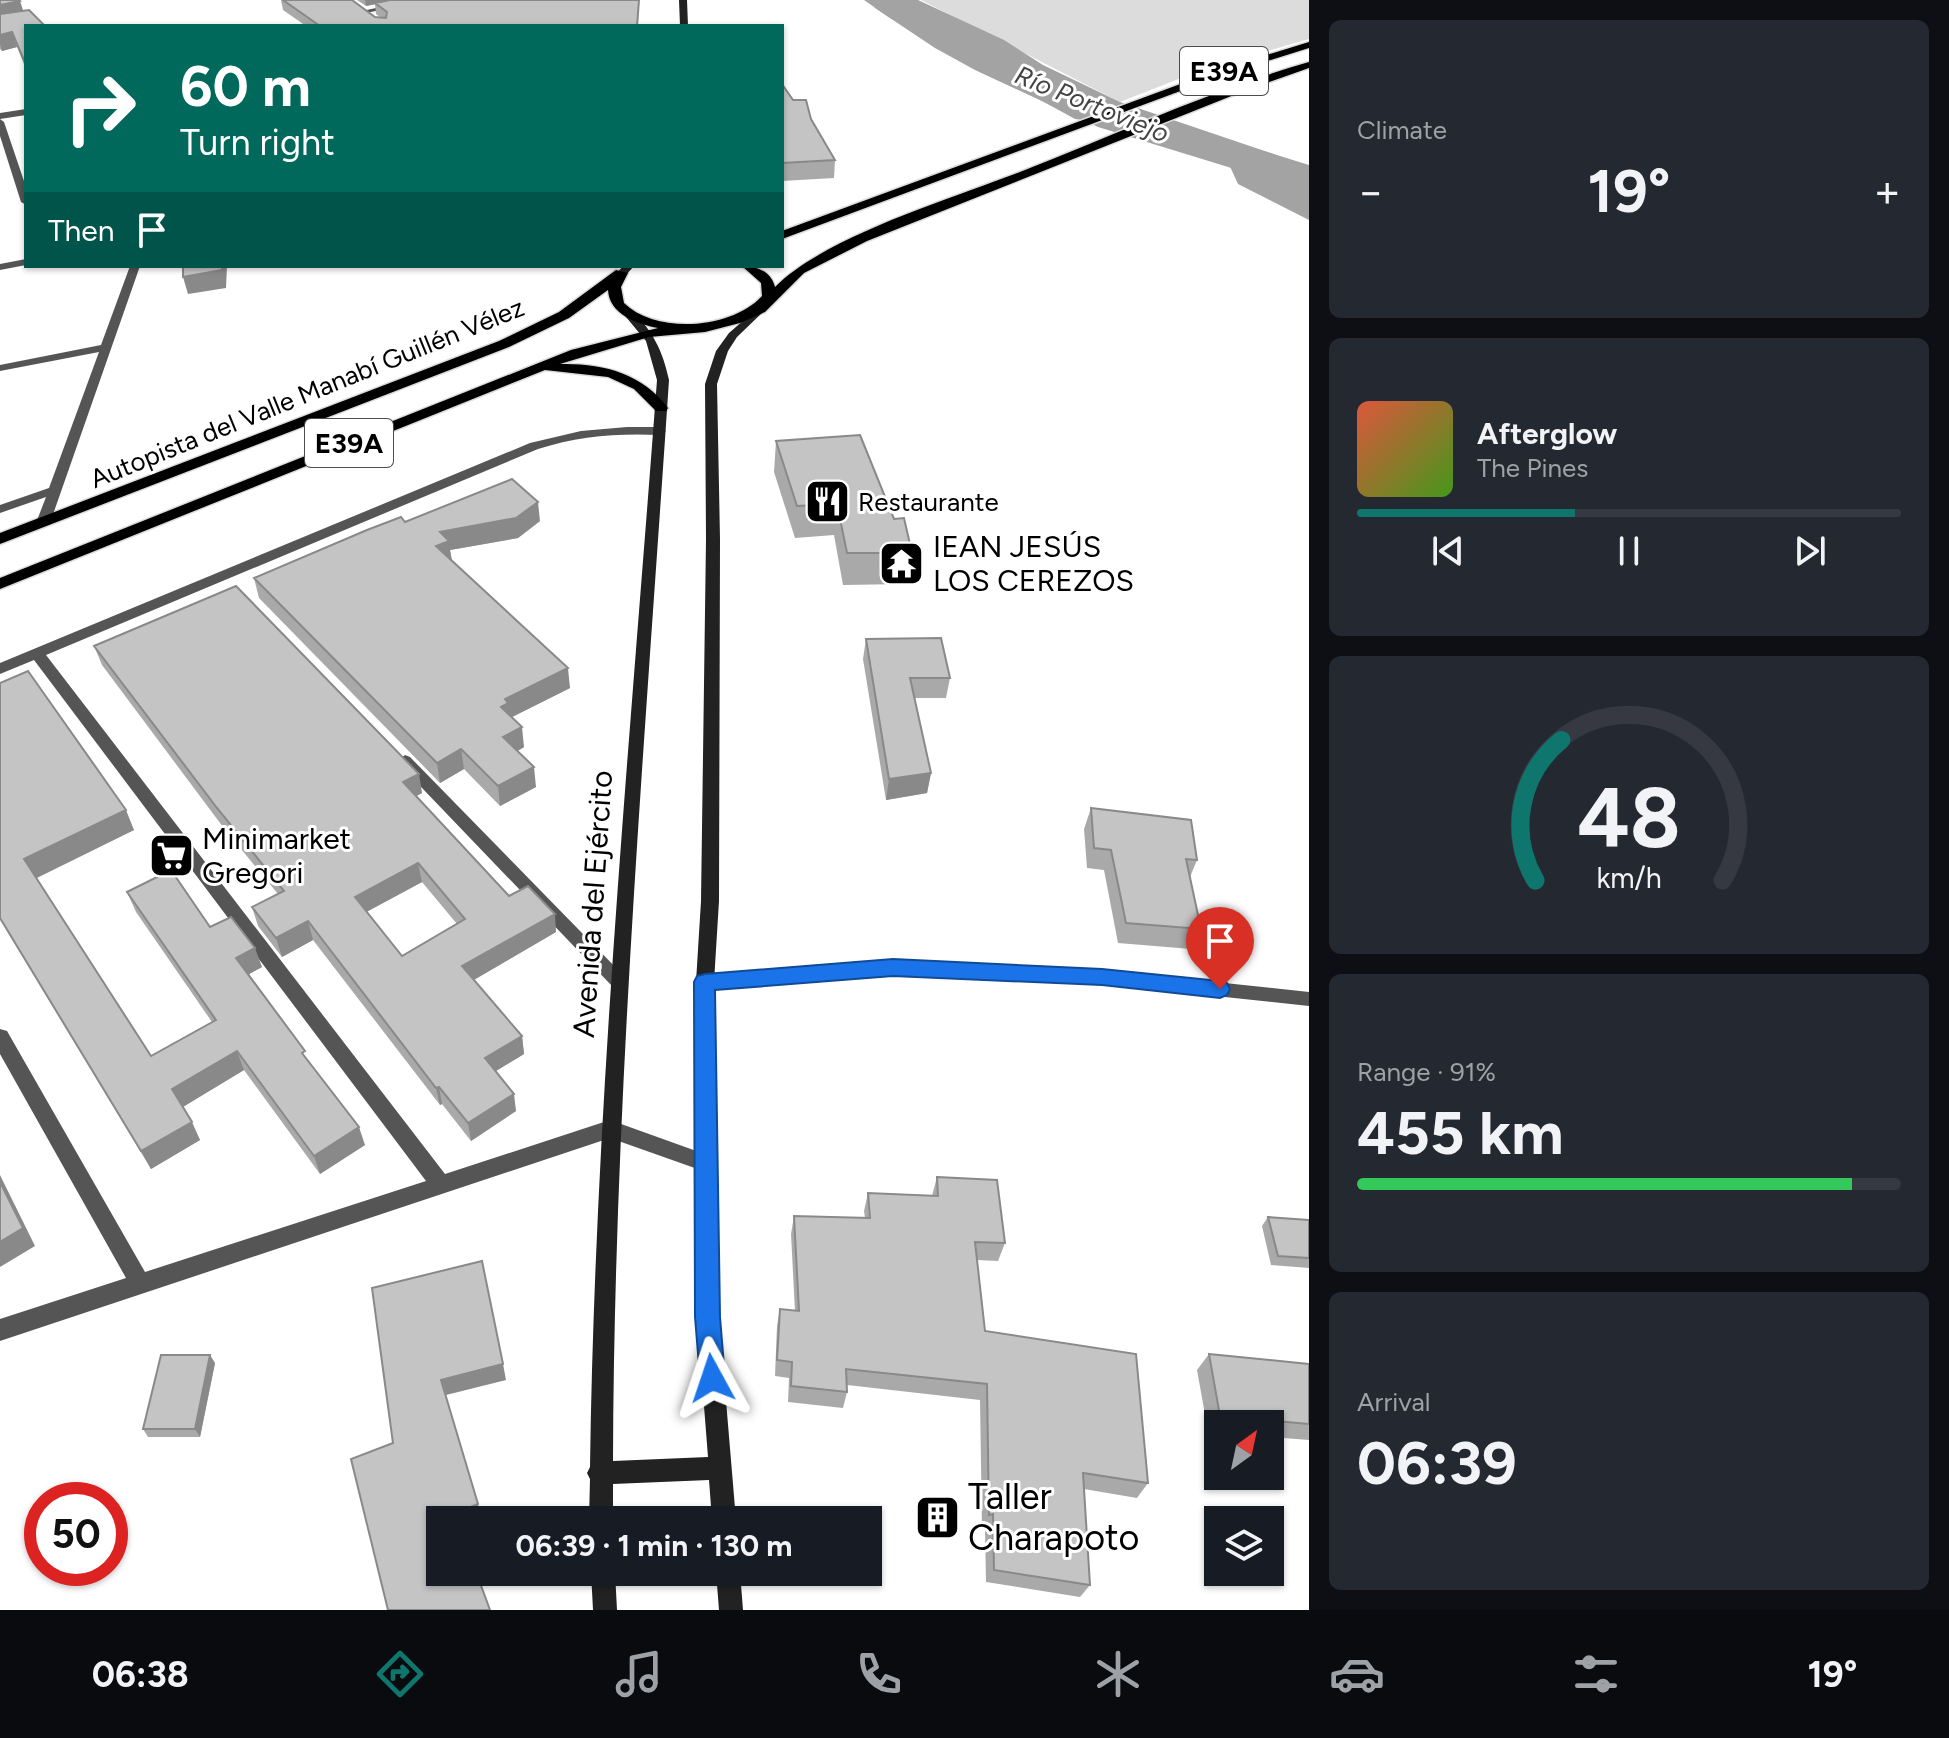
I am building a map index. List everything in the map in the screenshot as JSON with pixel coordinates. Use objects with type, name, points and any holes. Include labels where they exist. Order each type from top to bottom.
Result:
[{"type":"main road","points":[[683,0],[684,24]]},
{"type":"main road","name":"E39A","points":[[784,234],[1252,61],[1309,45]]},
{"type":"main road","name":"E39A","points":[[0,584],[523,372],[598,346],[648,333],[705,328],[746,318],[760,309],[799,270],[831,252],[1173,115],[1309,65]]},
{"type":"main road","points":[[784,223],[847,213]]},
{"type":"main road","name":"E39A","points":[[627,268],[614,284],[613,296],[621,308],[648,322],[685,329],[705,328]]},
{"type":"main road","name":"Autopista del Valle Manabí Guillén Vélez","points":[[0,539],[504,344],[564,315],[627,268]]},
{"type":"main road","points":[[723,1506],[708,1317],[706,1163],[711,384],[715,367],[728,343],[767,300],[769,289],[765,279],[752,268]]},
{"type":"main road","name":"Avenida del Ejército","points":[[600,1506],[610,1129],[618,981],[661,408],[660,363],[648,333],[621,308]]},
{"type":"main road","points":[[523,372],[569,368],[610,372],[643,387],[661,408]]},
{"type":"main road","points":[[599,1473],[720,1468]]},
{"type":"main road","points":[[604,1586],[605,1610]]},
{"type":"main road","points":[[729,1586],[731,1610]]},
{"type":"street","points":[[366,11],[425,0]]},
{"type":"street","points":[[356,6],[374,19]]},
{"type":"street","points":[[0,116],[24,112]]},
{"type":"street","points":[[0,122],[24,196]]},
{"type":"street","points":[[0,267],[24,262]]},
{"type":"street","points":[[43,523],[134,268]]},
{"type":"street","points":[[0,368],[106,347]]},
{"type":"street","name":"E39A","points":[[0,669],[231,582],[562,436],[596,430],[660,431]]},
{"type":"street","points":[[0,509],[55,490]]},
{"type":"street","points":[[37,654],[441,1185]]},
{"type":"street","points":[[389,745],[618,981]]},
{"type":"street","points":[[705,982],[893,968],[1102,977],[1309,999]]},
{"type":"street","points":[[0,1037],[139,1282]]},
{"type":"street","points":[[0,1330],[610,1129],[706,1163]]},
{"type":"shaded area","points":[[921,0],[1309,0],[1309,39],[1204,69],[1120,102]]},
{"type":"water","points":[[864,0],[918,0],[1004,40],[1043,65],[1120,102],[1309,166],[1309,220],[1238,184],[1222,149],[1176,133],[1075,119],[890,18]]},
{"type":"building","points":[[0,0],[19,0],[20,1],[0,5]]},
{"type":"building","points":[[283,0],[352,0],[375,17],[386,18],[387,12],[375,3],[390,0],[639,0],[637,24],[317,24]]},
{"type":"building","points":[[29,10],[43,24],[24,24],[24,60],[12,32],[0,35],[0,14]]},
{"type":"building","points":[[784,87],[793,100],[806,100],[811,119],[835,160],[784,163]]},
{"type":"building","points":[[183,268],[222,268],[222,270],[183,277]]},
{"type":"building","points":[[860,435],[894,519],[904,518],[912,553],[847,553],[837,504],[797,506],[776,441]]},
{"type":"building","points":[[512,479],[538,502],[516,518],[440,532],[449,541],[436,546],[568,668],[505,699],[508,703],[501,707],[522,727],[503,737],[534,767],[498,786],[461,749],[437,763],[254,578],[367,530],[401,517],[405,522]]},
{"type":"building","points":[[236,586],[419,774],[403,782],[509,896],[528,886],[555,914],[462,966],[522,1036],[485,1058],[514,1094],[468,1123],[439,1087],[436,1088],[308,921],[276,938],[252,907],[284,891],[94,646]],"holes":[[[418,863],[465,919],[402,956],[355,897]]]},
{"type":"building","points":[[941,638],[950,678],[910,678],[931,773],[889,779],[866,639]]},
{"type":"building","points":[[28,671],[126,810],[24,859],[151,1056],[216,1020],[127,892],[171,870],[210,927],[231,917],[255,948],[236,958],[305,1051],[302,1053],[359,1127],[314,1156],[237,1051],[172,1089],[192,1122],[141,1151],[0,918],[0,683]]},
{"type":"building","points":[[1091,808],[1191,820],[1197,860],[1186,859],[1201,929],[1126,923],[1111,850],[1094,848]]},
{"type":"building","points":[[937,1177],[997,1180],[1005,1243],[975,1242],[985,1331],[1136,1354],[1148,1483],[1083,1473],[1090,1585],[994,1570],[993,1514],[989,1515],[987,1384],[846,1369],[847,1392],[791,1386],[792,1362],[777,1360],[780,1309],[799,1311],[794,1216],[870,1218],[868,1193],[938,1196]]},
{"type":"building","points":[[0,1182],[23,1228],[0,1242]]},
{"type":"building","points":[[1268,1217],[1309,1220],[1309,1258],[1278,1256]]},
{"type":"building","points":[[482,1261],[503,1364],[441,1380],[478,1504],[426,1506],[426,1586],[481,1586],[490,1610],[388,1610],[351,1459],[393,1443],[372,1288]]},
{"type":"building","points":[[1209,1354],[1309,1364],[1309,1424],[1284,1422],[1284,1410],[1219,1410]]},
{"type":"building","points":[[161,1355],[210,1355],[195,1429],[143,1429]]},
{"type":"waterway","name":"Río Portoviejo","points":[[888,0],[948,40],[989,62],[1113,118],[1309,179]]},
{"type":"place","name":"Restaurante","points":[[827,502]]},
{"type":"place","name":"IEAN JESÚS LOS CEREZOS","points":[[902,564]]},
{"type":"place","name":"Minimarket Gregori","points":[[171,856]]},
{"type":"place","name":"Taller Charapoto","points":[[937,1517]]},
{"type":"route","points":[[712,1378],[708,1317],[705,982],[893,968],[1102,977],[1220,989]]}]
